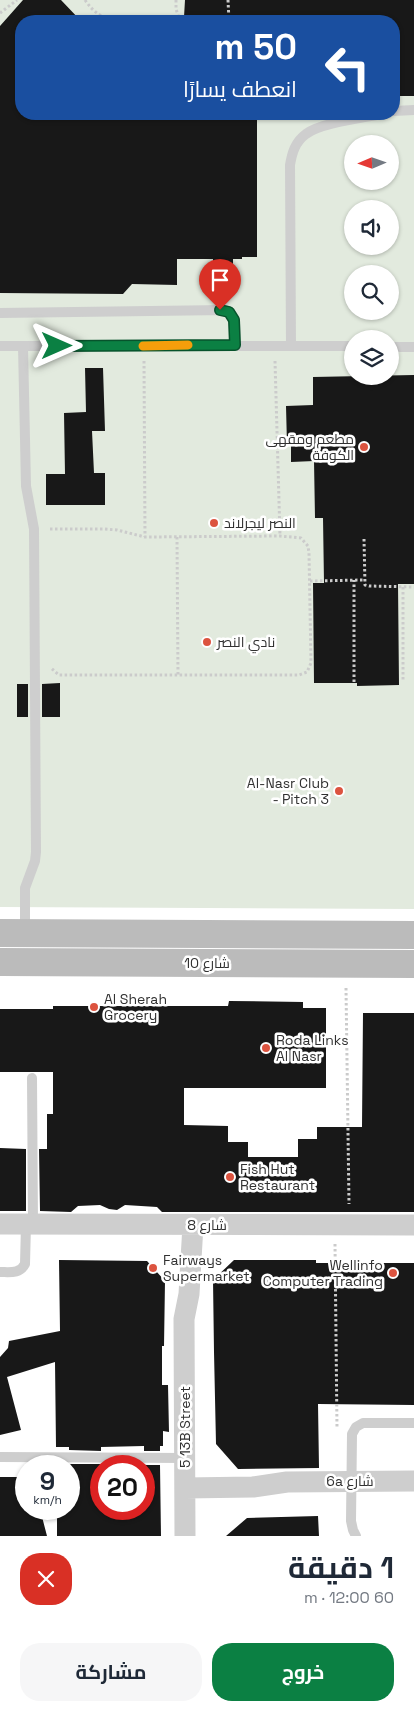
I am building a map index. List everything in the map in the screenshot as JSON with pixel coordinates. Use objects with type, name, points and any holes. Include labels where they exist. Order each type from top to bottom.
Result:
[{"type":"main road","name":"شارع 10","points":[[12,933],[414,935]]},
{"type":"main road","name":"شارع 10","points":[[0,962],[414,964]]},
{"type":"street","name":"شارع 8","points":[[0,1224],[414,1225]]},
{"type":"street","name":"5 13B Street","points":[[185,1536],[184,1319],[189,1294],[186,1224]]},
{"type":"street","name":"6a شارع","points":[[185,1474],[253,1487],[287,1482],[414,1481]]},
{"type":"lane","points":[[400,111],[414,110]]},
{"type":"lane","points":[[291,346],[290,165],[292,153],[306,133],[350,120]]},
{"type":"lane","points":[[0,313],[225,310],[229,312],[234,320],[235,345]]},
{"type":"lane","points":[[0,346],[344,346]]},
{"type":"lane","points":[[12,933],[35,861],[36,852],[34,529],[26,486],[23,346]]},
{"type":"lane","points":[[399,347],[414,347]]},
{"type":"lane","points":[[0,1272],[15,1272],[23,1268],[25,1264],[29,1224],[32,1078]]},
{"type":"lane","points":[[356,1536],[351,1521],[350,1442],[352,1434],[356,1427],[363,1423],[414,1423]]},
{"type":"lane","points":[[0,1457],[185,1474]]},
{"type":"path","points":[[0,14],[17,0]]},
{"type":"path","points":[[85,0],[92,10],[100,15]]},
{"type":"path","points":[[176,0],[179,15]]},
{"type":"path","points":[[228,0],[229,15]]},
{"type":"path","points":[[144,346],[145,538]]},
{"type":"path","points":[[275,346],[280,536]]},
{"type":"path","points":[[34,529],[105,529],[117,530],[145,538],[295,536],[305,542],[309,553],[311,663],[307,672],[299,675],[59,675],[52,671],[50,663]]},
{"type":"path","points":[[176,537],[178,675]]},
{"type":"path","points":[[364,539],[364,580],[367,586],[414,586]]},
{"type":"path","points":[[354,580],[354,682]]},
{"type":"path","points":[[310,581],[364,580]]},
{"type":"path","points":[[403,586],[403,682]]},
{"type":"path","points":[[337,1432],[346,964]]},
{"type":"shaded area","name":"نادي النصر","points":[[0,0],[414,0],[414,909],[0,907]]},
{"type":"building","points":[[23,0],[61,0],[75,15],[15,15],[15,120],[257,120],[257,257],[233,259],[233,275],[213,275],[213,259],[177,259],[177,285],[132,284],[123,294],[0,293],[0,26]]},
{"type":"building","points":[[185,0],[414,0],[414,96],[400,96],[400,15],[184,15]]},
{"type":"building","points":[[85,368],[103,368],[105,431],[92,431],[94,473],[105,473],[105,505],[46,505],[46,474],[65,474],[64,413],[86,412]]},
{"type":"building","points":[[399,375],[414,375],[414,584],[398,584],[399,685],[357,686],[357,683],[314,683],[313,583],[324,583],[323,518],[315,518],[314,461],[291,462],[291,445],[287,445],[286,406],[313,405],[313,377],[344,376],[344,385],[399,385]]},
{"type":"building","points":[[60,683],[60,717],[42,717],[42,684]]},
{"type":"building","points":[[17,684],[28,684],[28,717],[17,717]]},
{"type":"building","points":[[229,1001],[303,1002],[303,1008],[326,1008],[326,1088],[184,1088],[184,1125],[228,1126],[228,1142],[248,1142],[248,1157],[298,1157],[298,1139],[317,1139],[317,1127],[362,1127],[363,1013],[414,1013],[414,1212],[162,1212],[157,1207],[125,1205],[117,1210],[100,1205],[78,1206],[71,1212],[40,1211],[39,1149],[47,1149],[47,1114],[53,1114],[53,1072],[0,1072],[0,1009],[53,1009],[53,1006],[228,1006]]},
{"type":"building","points":[[0,1148],[26,1149],[26,1211],[0,1211]]},
{"type":"building","points":[[59,1260],[147,1261],[165,1281],[162,1385],[168,1385],[169,1432],[163,1431],[163,1446],[160,1446],[160,1451],[144,1451],[144,1446],[101,1447],[101,1451],[69,1450],[69,1447],[56,1447],[55,1362],[7,1377],[21,1430],[0,1435],[0,1357],[8,1348],[9,1341],[60,1331]]},
{"type":"building","points":[[234,1260],[316,1260],[316,1263],[414,1263],[414,1405],[318,1404],[319,1468],[238,1469],[216,1444],[214,1352],[213,1280]]},
{"type":"building","points":[[80,1464],[90,1464],[90,1520],[155,1520],[155,1465],[160,1465],[161,1536],[57,1536],[57,1520],[80,1520]]},
{"type":"building","points":[[0,1477],[15,1477],[15,1520],[43,1520],[47,1536],[0,1536]]},
{"type":"building","points":[[318,1516],[319,1536],[226,1536],[247,1518]]},
{"type":"slow traffic","points":[[143,346],[188,345]]},
{"type":"place","name":"مطعم ومقهى الكوفة","points":[[364,447]]},
{"type":"place","name":"النصر ليجرلاند","points":[[214,523]]},
{"type":"place","name":"نادي النصر","points":[[207,642]]},
{"type":"place","name":"Al-Nasr Club - Pitch 3","points":[[339,791]]},
{"type":"place","name":"Al Sherah Grocery","points":[[94,1007]]},
{"type":"place","name":"Roda Links Al Nasr","points":[[266,1048]]},
{"type":"place","name":"Fish Hut Restaurant","points":[[230,1177]]},
{"type":"place","name":"Fairways Supermarket","points":[[153,1268]]},
{"type":"place","name":"Wellinfo Computer Trading","points":[[393,1273]]},
{"type":"route","points":[[57,346],[235,345],[233,315],[225,310],[220,310]]}]
